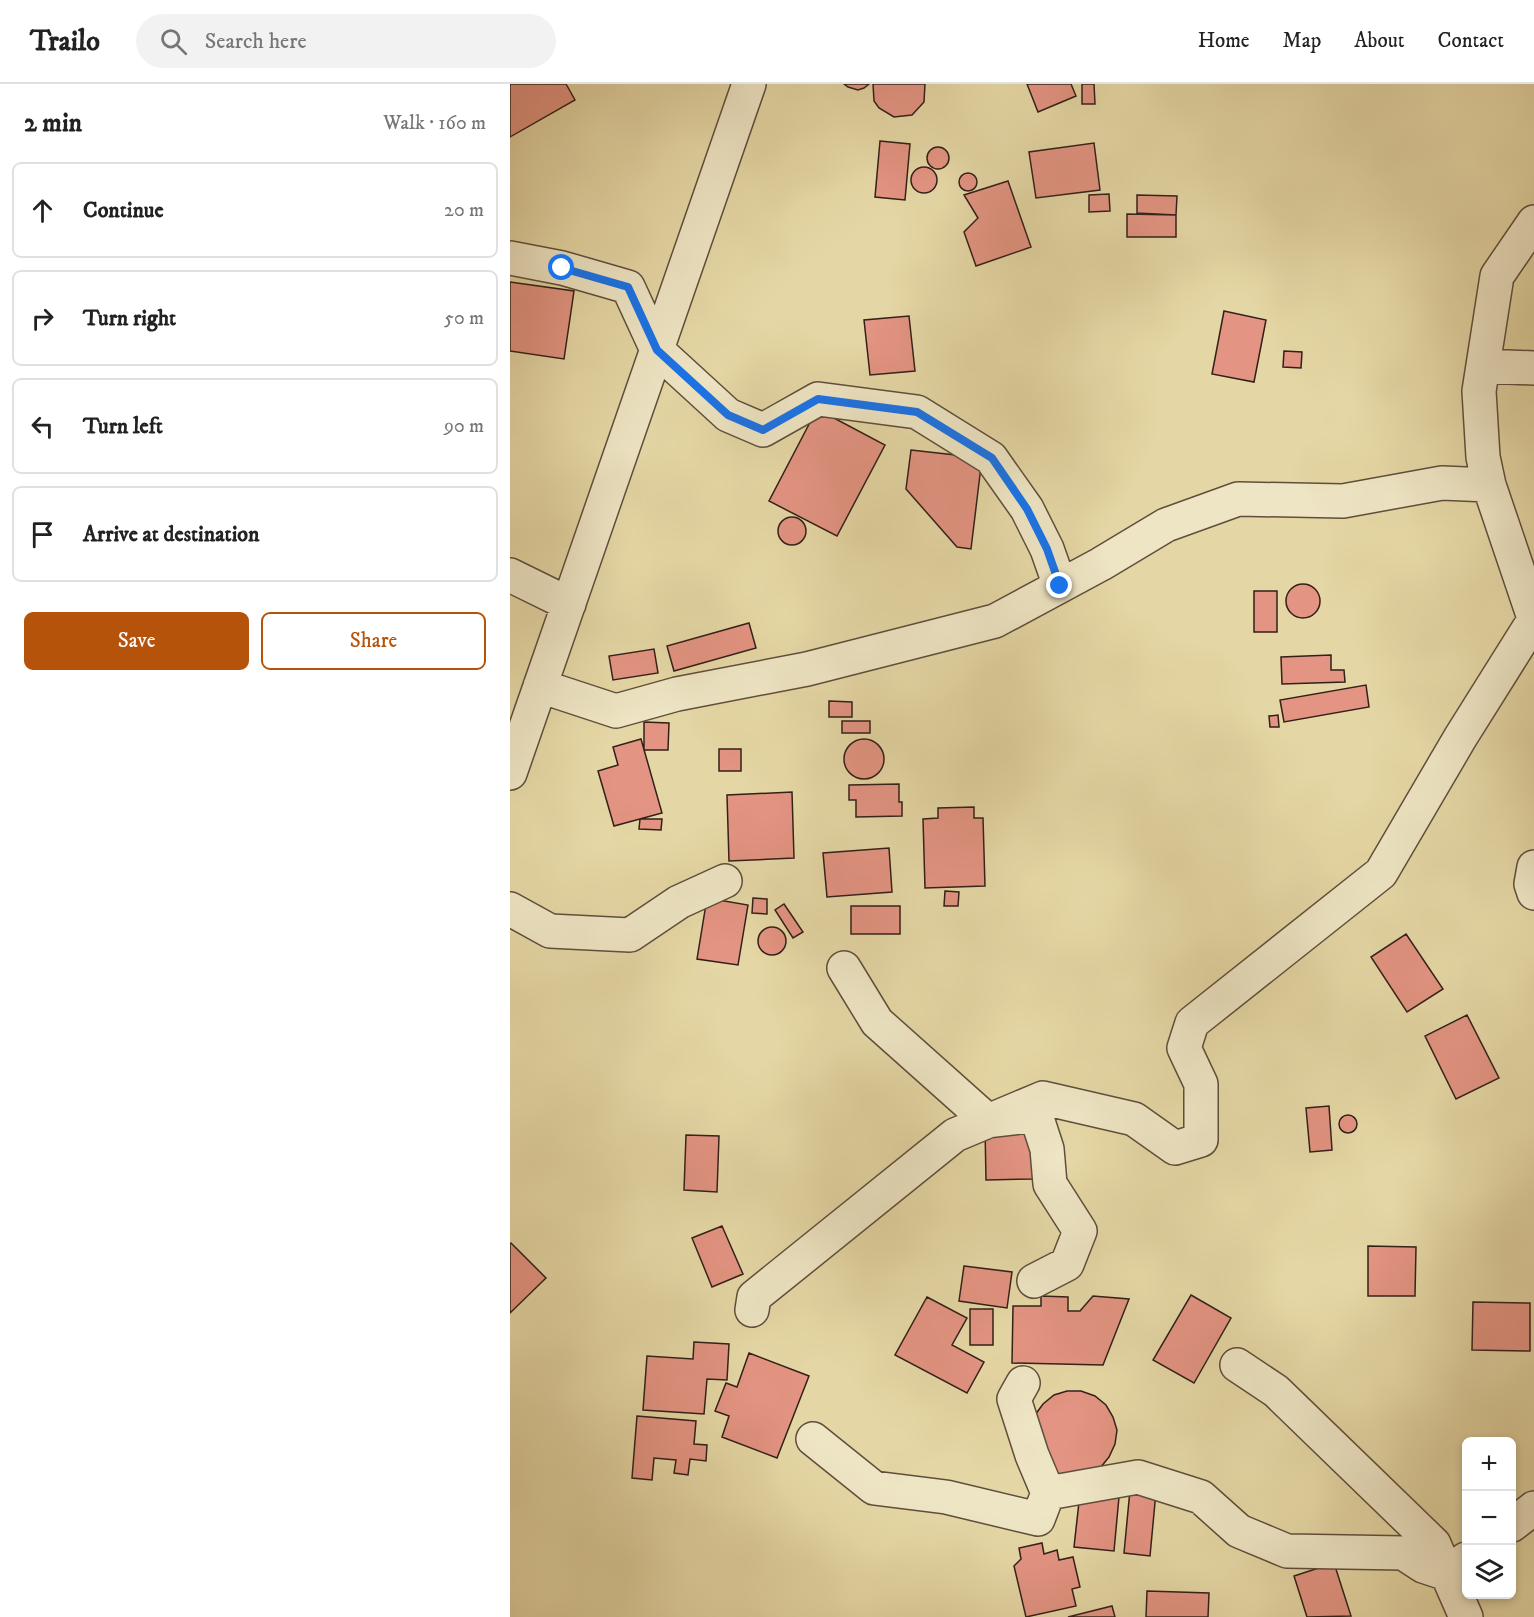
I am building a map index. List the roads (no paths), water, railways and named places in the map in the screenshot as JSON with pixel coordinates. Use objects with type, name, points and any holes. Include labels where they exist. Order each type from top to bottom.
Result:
[{"type":"street","points":[[510,773],[749,84]]},
{"type":"street","points":[[752,1310],[754,1297],[955,1135],[1043,1098],[1134,1119],[1175,1148],[1201,1140],[1202,1084],[1184,1048],[1192,1023],[1382,873],[1460,738],[1534,619],[1489,485],[1483,457],[1479,391],[1497,276],[1534,222]]},
{"type":"street","points":[[510,258],[562,268],[628,287],[657,350],[728,415],[763,430],[818,399],[917,412],[992,458],[1027,509],[1047,549],[1060,586]]},
{"type":"street","points":[[1483,366],[1534,368]]},
{"type":"street","points":[[540,687],[616,711],[676,694],[807,669],[995,621],[1166,525],[1238,499],[1343,501],[1442,483],[1489,485]]},
{"type":"street","points":[[510,575],[569,604]]},
{"type":"street","points":[[1534,867],[1531,885],[1534,893]]},
{"type":"street","points":[[510,909],[550,931],[630,935],[679,902],[725,881]]},
{"type":"street","points":[[844,968],[877,1022],[988,1121],[1036,1115],[1047,1149],[1050,1184],[1080,1231],[1067,1264],[1034,1281]]},
{"type":"street","points":[[1237,1365],[1276,1391],[1457,1567],[1466,1617]]},
{"type":"street","points":[[813,1439],[874,1488],[946,1497],[1038,1519],[1048,1493],[1032,1455],[1014,1399],[1023,1383]]},
{"type":"street","points":[[1048,1493],[1138,1477],[1202,1497],[1239,1531],[1287,1551],[1403,1553],[1423,1566],[1457,1567]]},
{"type":"street","points":[[1516,1522],[1534,1508]]}]
